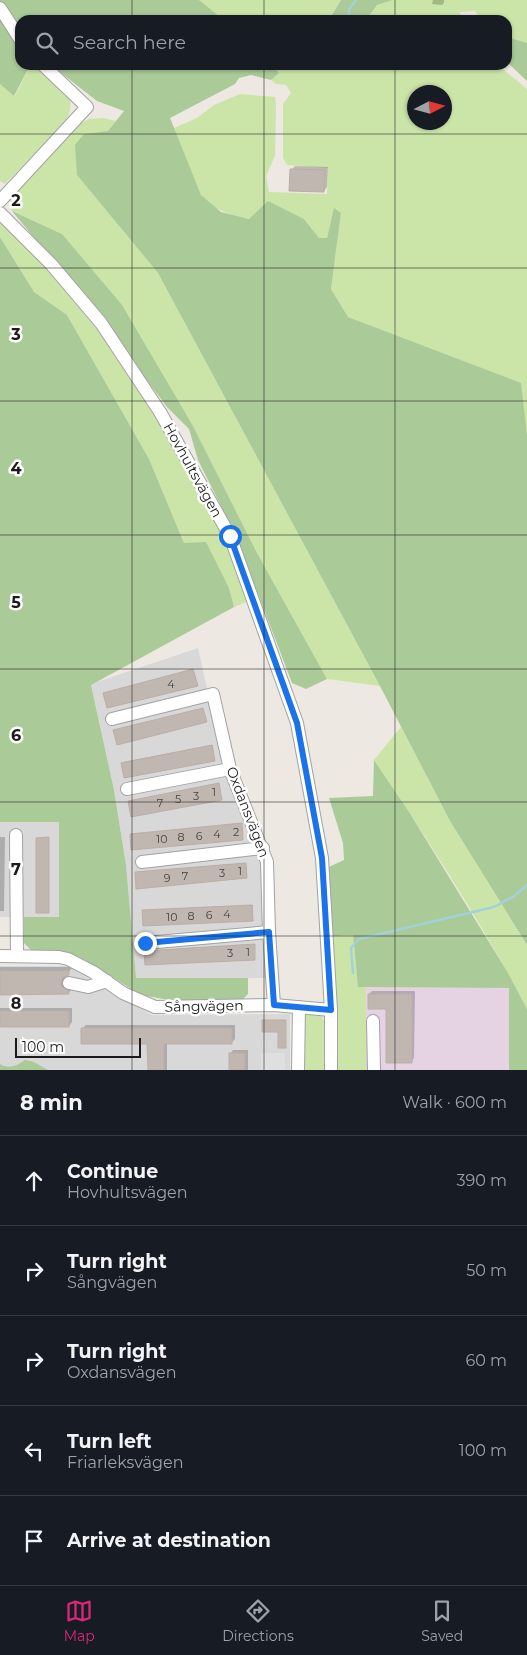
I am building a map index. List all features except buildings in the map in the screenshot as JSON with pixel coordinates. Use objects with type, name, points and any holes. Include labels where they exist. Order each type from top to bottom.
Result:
[{"type":"street","points":[[0,8],[15,31]]},
{"type":"street","points":[[0,201],[87,107],[48,70]]},
{"type":"street","name":"Hovhultsvägen","points":[[0,213],[51,264],[101,323],[160,412],[230,536],[297,723],[322,858],[331,1010],[331,1070]]},
{"type":"street","name":"Oxdansvägen","points":[[112,719],[213,694],[230,769],[267,862],[274,1005]]},
{"type":"street","points":[[127,789],[230,769]]},
{"type":"street","points":[[16,835],[17,956]]},
{"type":"street","points":[[142,862],[263,848]]},
{"type":"street","points":[[145,943],[269,932]]},
{"type":"street","name":"Sångvägen","points":[[0,956],[58,957],[84,966],[140,1002],[164,1008],[274,1005],[331,1010]]},
{"type":"street","points":[[84,966],[72,983],[92,986],[107,981]]},
{"type":"street","points":[[298,1070],[299,1007]]},
{"type":"street","points":[[373,1021],[374,1070]]},
{"type":"shaded area","points":[[198,648],[227,778],[262,862],[266,978],[136,978],[126,865],[114,790],[91,684]]},
{"type":"shaded area","points":[[0,822],[59,822],[59,917],[0,917]]},
{"type":"shaded area","points":[[0,966],[67,966],[152,1015],[290,1014],[290,1070],[0,1070]]},
{"type":"shaded area","points":[[366,987],[509,988],[509,1070],[366,1070]]},
{"type":"shaded area","points":[[261,1053],[285,1053],[285,1070],[261,1070]]},
{"type":"green space","points":[[0,0],[199,0],[218,15],[15,15],[15,70],[27,70],[14,96],[0,84]]},
{"type":"green space","points":[[199,0],[341,0],[332,15],[218,15]]},
{"type":"green space","points":[[341,0],[393,0],[377,5],[370,15],[332,15]]},
{"type":"green space","points":[[393,0],[527,0],[527,43],[512,38],[512,15],[478,15],[475,11],[460,12],[461,15],[370,15],[377,5]]},
{"type":"green space","points":[[512,38],[527,43],[527,81],[512,67]]},
{"type":"green space","points":[[28,70],[43,70],[68,95],[70,111],[66,121],[5,184],[0,181],[0,84],[15,96]]},
{"type":"green space","points":[[57,70],[277,70],[279,73],[271,80],[251,75],[239,78],[235,84],[170,118],[201,195],[221,212],[249,219],[268,201],[304,219],[319,238],[327,238],[334,208],[341,213],[331,289],[348,317],[521,383],[527,435],[527,945],[450,821],[380,686],[158,273],[77,175],[75,145],[84,134],[108,131],[124,111],[97,101]]},
{"type":"green space","points":[[277,70],[504,70],[527,89],[527,435],[520,383],[348,317],[331,289],[341,213],[334,209],[327,238],[319,238],[304,219],[263,219],[236,216],[212,205],[202,196],[190,173],[174,128],[197,118],[214,105],[240,94],[275,97],[275,156],[266,176],[269,192],[327,194],[328,168],[287,165],[283,158],[283,104],[291,93],[286,85],[276,84],[271,80],[279,73]]},
{"type":"green space","points":[[103,118],[116,121],[108,131],[84,134],[77,175],[158,273],[380,686],[327,679],[257,553],[193,426],[62,234],[12,211],[10,200],[75,126],[89,119]]},
{"type":"green space","points":[[12,211],[62,234],[122,305],[193,426],[257,553],[327,679],[306,689],[292,683],[236,536],[198,460],[189,429],[167,407],[94,310]]},
{"type":"green space","points":[[0,223],[14,230],[32,248],[78,304],[136,383],[188,468],[231,556],[249,601],[234,607],[229,588],[184,543],[149,459],[67,315],[34,292],[0,237]]},
{"type":"green space","points":[[0,237],[34,292],[67,315],[149,459],[184,543],[206,542],[229,588],[234,607],[91,685],[114,790],[126,865],[136,978],[248,978],[248,994],[242,1000],[175,1001],[141,995],[80,957],[65,953],[33,952],[24,943],[24,917],[59,917],[59,822],[0,822]]},
{"type":"green space","points":[[401,727],[450,821],[527,945],[527,1009],[492,945],[454,882],[374,760]]},
{"type":"green space","points":[[374,760],[409,812],[508,973],[527,1009],[527,1070],[509,1070],[509,988],[358,987],[353,935],[333,936],[328,871],[329,867],[344,860],[343,843],[329,798],[373,796]]},
{"type":"green space","points":[[353,935],[358,987],[366,987],[366,1070],[337,1070],[333,936]]},
{"type":"green space","points":[[307,1012],[319,1013],[323,1018],[327,1040],[326,1070],[303,1070],[302,1016]]},
{"type":"green space","points":[[25,1060],[34,1062],[48,1070],[0,1070],[0,1064],[10,1067]]},
{"type":"waterway","points":[[349,15],[349,9],[356,0]]},
{"type":"waterway","points":[[353,973],[351,948],[359,939],[494,907],[514,896],[527,885]]},
{"type":"route","points":[[145,943],[269,932],[274,1005],[331,1010],[322,858],[297,723],[230,536]]}]
